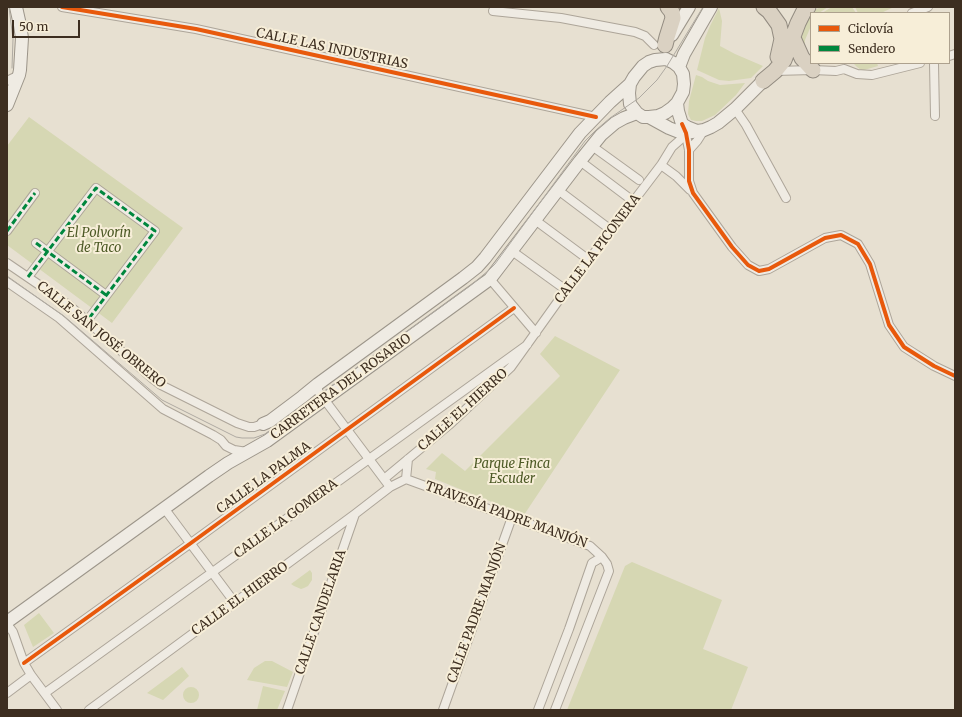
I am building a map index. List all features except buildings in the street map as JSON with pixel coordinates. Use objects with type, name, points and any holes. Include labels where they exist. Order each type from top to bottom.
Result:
[{"type":"highway","points":[[660,45],[667,37],[672,18],[672,12],[668,7]]},
{"type":"highway","points":[[764,7],[769,11],[779,25],[782,39],[779,54],[770,77]]},
{"type":"highway","points":[[770,77],[784,60],[798,23],[804,11],[808,7]]},
{"type":"highway","points":[[793,38],[802,58],[813,70]]},
{"type":"main road","points":[[7,105],[19,75],[22,38],[16,7]]},
{"type":"main road","points":[[655,60],[662,52],[660,45],[688,8]]},
{"type":"main road","points":[[679,68],[684,54],[709,9]]},
{"type":"main road","points":[[649,118],[665,113],[672,108],[677,103],[683,92],[684,84],[683,74],[674,63],[666,59],[649,62],[643,66],[630,84],[630,104],[637,113],[643,116],[649,118],[690,130],[711,128],[735,109],[770,77]]},
{"type":"main road","name":"CARRETERA DEL ROSARIO","points":[[263,424],[270,421],[477,267],[580,133],[630,84]]},
{"type":"main road","points":[[677,103],[680,118],[690,130]]},
{"type":"main road","name":"CARRETERA DEL ROSARIO","points":[[7,623],[164,508],[209,476],[246,452],[267,441],[490,279],[592,146],[615,123],[637,113]]},
{"type":"street","name":"CALLE LAS INDUSTRIAS","points":[[62,7],[196,29],[596,116]]},
{"type":"street","points":[[915,12],[928,7]]},
{"type":"street","points":[[493,11],[561,18],[635,32],[660,45]]},
{"type":"street","points":[[770,77],[813,70],[836,71],[845,66],[856,74],[872,75],[916,64]]},
{"type":"street","points":[[934,64],[935,116]]},
{"type":"street","points":[[7,81],[19,75]]},
{"type":"street","points":[[735,109],[746,125],[786,198]]},
{"type":"street","points":[[690,130],[688,181],[693,193]]},
{"type":"street","points":[[689,150],[697,141],[690,130]]},
{"type":"street","name":"CALLE LA PICONERA","points":[[536,333],[566,290],[661,165],[672,147],[690,130]]},
{"type":"street","points":[[592,146],[639,180]]},
{"type":"street","points":[[580,161],[634,201]]},
{"type":"street","points":[[661,165],[686,185],[732,247],[748,265],[759,271],[769,269],[825,238],[841,235],[858,244],[870,264],[889,325],[904,346],[934,366],[955,376]]},
{"type":"street","points":[[28,277],[96,188],[155,231],[87,321]]},
{"type":"street","points":[[558,190],[611,230]]},
{"type":"street","points":[[7,231],[35,194]]},
{"type":"street","points":[[535,220],[589,260]]},
{"type":"street","points":[[36,243],[106,295]]},
{"type":"street","points":[[512,251],[566,290]]},
{"type":"street","name":"CALLE SAN JOSÉ OBRERO","points":[[7,262],[70,306],[161,385],[237,423],[248,427],[263,424]]},
{"type":"street","points":[[490,279],[536,333]]},
{"type":"street","name":"CALLE SAN JOSÉ OBRERO","points":[[7,282],[58,318],[163,409],[213,434],[226,446],[234,450],[246,452]]},
{"type":"street","name":"CALLE LA PALMA","points":[[24,663],[514,308]]},
{"type":"street","name":"CALLE EL HIERRO","points":[[384,479],[449,425],[511,367],[536,333]]},
{"type":"street","name":"CALLE LA GOMERA","points":[[45,694],[527,346]]},
{"type":"street","points":[[318,384],[318,391],[324,400],[390,487]]},
{"type":"street","points":[[473,384],[479,392],[478,398]]},
{"type":"street","points":[[406,479],[408,459]]},
{"type":"street","name":"CALLE EL HIERRO","points":[[89,710],[390,487],[406,479]]},
{"type":"street","name":"TRAVESÍA PADRE MANJÓN","points":[[406,479],[590,546],[602,557]]},
{"type":"street","points":[[164,508],[235,603]]},
{"type":"street","name":"CALLE CANDELARIA","points":[[287,710],[355,514]]},
{"type":"street","name":"CALLE PADRE MANJÓN","points":[[443,710],[512,517]]},
{"type":"street","points":[[538,710],[592,564],[602,557],[607,564],[608,571],[555,710]]},
{"type":"street","points":[[7,623],[13,632],[24,663],[57,710]]},
{"type":"street","points":[[7,693],[31,675]]},
{"type":"green space","points":[[828,7],[820,12],[811,12],[813,10]]},
{"type":"green space","points":[[832,7],[852,7],[855,12],[824,12]]},
{"type":"green space","points":[[855,7],[894,7],[883,12],[858,12]]},
{"type":"green space","points":[[719,8],[722,21],[720,46],[763,66],[751,78],[729,81],[719,80],[697,70],[705,38]]},
{"type":"green space","points":[[810,13],[810,28],[805,40],[804,52],[802,53],[799,45],[802,27]]},
{"type":"green space","points":[[854,64],[877,64],[878,66],[864,70]]},
{"type":"green space","points":[[696,75],[720,85],[745,83],[736,95],[715,115],[702,121],[696,121],[691,120],[688,114],[689,101]]},
{"type":"green space","name":"El Polvorín de Taco","points":[[29,117],[183,228],[112,323],[7,245],[7,146]]},
{"type":"green space","name":"Parque Finca Escuder","points":[[555,336],[620,370],[524,515],[435,479],[436,472],[426,469],[442,453],[465,471],[560,376],[540,354]]},
{"type":"green space","points":[[632,562],[722,600],[703,649],[748,667],[731,710],[567,710],[625,566]]},
{"type":"green space","points":[[310,570],[312,573],[312,580],[308,586],[301,589],[291,584]]},
{"type":"green space","points":[[39,613],[54,633],[33,647],[24,625]]},
{"type":"green space","points":[[265,661],[272,661],[293,672],[287,687],[247,680],[254,668]]},
{"type":"green space","points":[[182,667],[189,676],[163,700],[147,693]]},
{"type":"green space","points":[[263,686],[285,691],[277,710],[257,710]]},
{"type":"green space","points":[[188,687],[194,687],[199,692],[197,701],[194,703],[188,703],[183,698],[183,692]]},
{"type":"tram line","points":[[9,7],[13,39],[12,68]]},
{"type":"tram line","points":[[7,276],[65,317],[162,400],[236,437],[254,438],[265,434],[470,286],[489,270],[495,264],[585,141],[610,118],[639,98],[657,80],[703,7]]},
{"type":"marked path","points":[[28,277],[96,188],[155,231],[87,321]]},
{"type":"marked path","points":[[7,231],[35,193]]},
{"type":"marked path","points":[[36,243],[106,295]]},
{"type":"cycle path","points":[[62,7],[196,29],[596,117]]},
{"type":"cycle path","points":[[682,124],[686,133],[689,150],[689,181],[693,193],[732,247],[748,265],[759,271],[769,269],[825,238],[841,235],[858,244],[870,264],[889,325],[904,347],[934,366],[955,376]]},
{"type":"cycle path","points":[[24,663],[514,308]]}]
